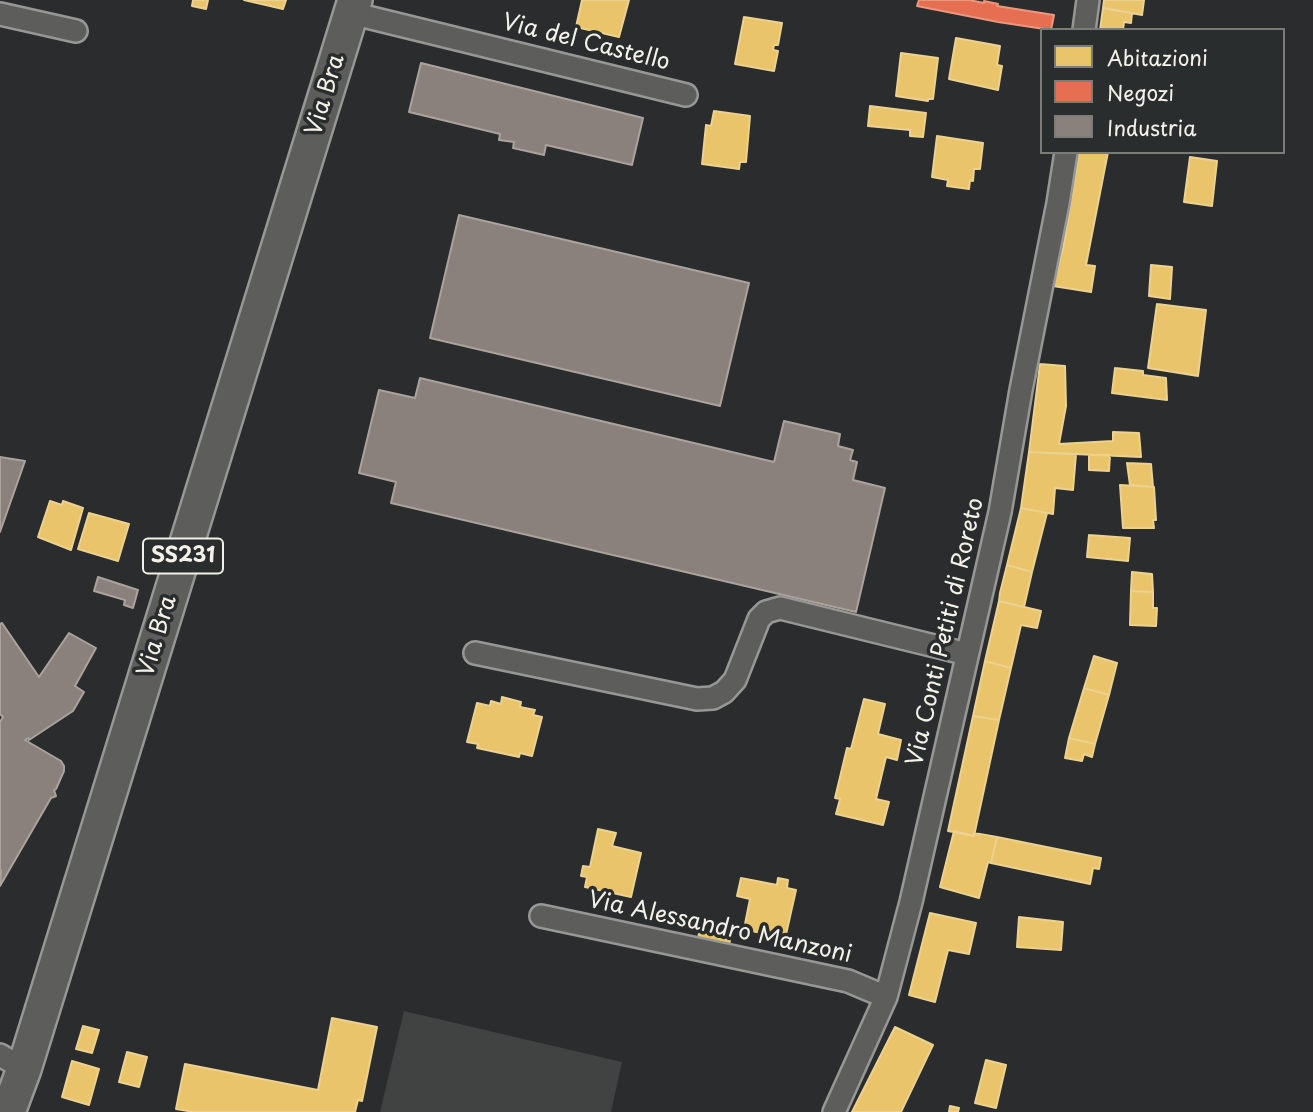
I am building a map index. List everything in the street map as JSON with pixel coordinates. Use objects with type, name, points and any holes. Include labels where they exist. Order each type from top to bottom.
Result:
[{"type":"main road","name":"Via Bra","points":[[11,1112],[12,1062],[353,6]]},
{"type":"street","points":[[1084,28],[1088,0]]},
{"type":"street","name":"Via del Castello","points":[[353,6],[686,95]]},
{"type":"street","points":[[0,14],[76,31]]},
{"type":"street","name":"Via Conti Petiti di Roreto","points":[[834,1112],[886,997],[911,902],[1000,512],[1066,154]]},
{"type":"street","points":[[475,653],[697,699],[713,698],[724,692],[735,680],[760,619],[766,612],[780,608],[967,654]]},
{"type":"street","name":"Via Alessandro Manzoni","points":[[541,916],[848,981],[886,997]]},
{"type":"shaded area","points":[[404,1011],[622,1062],[611,1112],[380,1112]]},
{"type":"building: Abitazioni","points":[[193,0],[208,0],[206,9],[192,6]]},
{"type":"building: Abitazioni","points":[[244,0],[286,0],[283,9]]},
{"type":"building: Abitazioni","points":[[582,0],[629,0],[619,37],[576,27]]},
{"type":"building: Abitazioni","points":[[1104,0],[1144,0],[1142,15],[1103,8]]},
{"type":"building: Abitazioni","points":[[1103,8],[1132,13],[1131,23],[1124,22],[1123,28],[1100,28]]},
{"type":"building: Abitazioni","points":[[744,17],[782,23],[778,45],[774,45],[773,50],[778,51],[774,71],[735,64]]},
{"type":"building: Abitazioni","points":[[956,38],[1000,46],[997,65],[1002,66],[998,90],[949,79]]},
{"type":"building: Abitazioni","points":[[901,53],[938,58],[933,99],[928,101],[896,96]]},
{"type":"building: Abitazioni","points":[[870,106],[926,113],[923,137],[910,136],[910,130],[868,126]]},
{"type":"building: Abitazioni","points":[[714,111],[750,116],[746,162],[740,162],[739,169],[702,164],[706,125],[711,126]]},
{"type":"building: Abitazioni","points":[[937,136],[983,143],[980,169],[974,169],[969,189],[947,186],[948,180],[932,177]]},
{"type":"building: Abitazioni","points":[[1079,154],[1108,154],[1086,265],[1095,266],[1091,292],[1053,286],[1063,248]]},
{"type":"building: Abitazioni","points":[[1190,157],[1217,161],[1212,206],[1184,202]]},
{"type":"building: Abitazioni","points":[[1151,265],[1172,267],[1170,299],[1149,296]]},
{"type":"building: Abitazioni","points":[[1157,304],[1206,310],[1198,376],[1148,368]]},
{"type":"building: Abitazioni","points":[[1040,364],[1065,366],[1066,406],[1059,444],[1113,441],[1113,432],[1139,433],[1141,457],[1029,452]]},
{"type":"building: Abitazioni","points":[[1115,368],[1143,371],[1143,375],[1166,378],[1167,400],[1112,393]]},
{"type":"building: Abitazioni","points":[[1029,452],[1076,454],[1073,490],[1055,488],[1053,514],[1021,508]]},
{"type":"building: Abitazioni","points":[[1089,455],[1110,455],[1109,471],[1089,470]]},
{"type":"building: Abitazioni","points":[[1127,463],[1151,464],[1153,487],[1130,485]]},
{"type":"building: Abitazioni","points":[[1120,485],[1154,487],[1154,528],[1123,528]]},
{"type":"building: Abitazioni","points":[[50,501],[62,505],[63,501],[83,508],[71,550],[38,537]]},
{"type":"building: Abitazioni","points":[[1021,508],[1047,513],[1032,572],[1007,565]]},
{"type":"building: Abitazioni","points":[[89,513],[129,524],[118,561],[78,549]]},
{"type":"building: Abitazioni","points":[[1089,535],[1130,538],[1128,561],[1087,557]]},
{"type":"building: Abitazioni","points":[[1007,565],[1032,572],[1024,607],[999,601]]},
{"type":"building: Abitazioni","points":[[1132,572],[1152,574],[1153,592],[1131,591]]},
{"type":"building: Abitazioni","points":[[1131,591],[1153,592],[1153,608],[1157,608],[1156,626],[1130,625]]},
{"type":"building: Abitazioni","points":[[999,601],[1041,611],[1037,628],[1021,625],[1011,668],[985,661]]},
{"type":"building: Abitazioni","points":[[1094,656],[1117,663],[1109,695],[1084,688]]},
{"type":"building: Abitazioni","points":[[985,661],[1011,668],[999,720],[973,716]]},
{"type":"building: Abitazioni","points":[[1084,688],[1109,695],[1095,744],[1069,738]]},
{"type":"building: Abitazioni","points":[[502,697],[521,702],[520,707],[535,710],[533,715],[542,717],[532,756],[520,753],[519,757],[477,748],[478,744],[467,742],[477,703],[490,706],[491,701],[501,704]]},
{"type":"building: Abitazioni","points":[[864,699],[885,704],[878,734],[901,740],[897,760],[886,757],[876,799],[889,802],[883,825],[836,814],[840,799],[835,798],[847,748],[851,749]]},
{"type":"building: Abitazioni","points":[[973,716],[999,720],[974,836],[948,831]]},
{"type":"building: Abitazioni","points":[[1069,738],[1095,744],[1092,757],[1084,754],[1082,761],[1065,758]]},
{"type":"building: Abitazioni","points":[[598,829],[616,833],[612,846],[641,853],[631,897],[585,887],[587,877],[581,876],[583,866],[590,867]]},
{"type":"building: Abitazioni","points":[[954,831],[974,836],[974,833],[997,837],[979,898],[940,887]]},
{"type":"building: Abitazioni","points":[[997,837],[1101,858],[1099,869],[1093,868],[1090,884],[991,863]]},
{"type":"building: Abitazioni","points":[[741,878],[777,885],[778,878],[788,880],[787,888],[796,890],[785,939],[744,929],[750,899],[737,896]]},
{"type":"building: Abitazioni","points":[[930,913],[976,923],[969,954],[948,950],[935,1002],[909,995]]},
{"type":"building: Abitazioni","points":[[1019,917],[1063,922],[1061,950],[1017,947]]},
{"type":"building: Abitazioni","points":[[702,920],[733,926],[729,945],[698,938]]},
{"type":"building: Abitazioni","points":[[332,1018],[377,1027],[362,1101],[358,1100],[355,1112],[194,1112],[176,1109],[185,1064],[318,1090]]},
{"type":"building: Abitazioni","points":[[83,1026],[99,1030],[92,1053],[76,1049]]},
{"type":"building: Abitazioni","points":[[895,1027],[933,1045],[901,1112],[852,1112]]},
{"type":"building: Abitazioni","points":[[127,1052],[147,1057],[139,1087],[119,1082]]},
{"type":"building: Abitazioni","points":[[986,1060],[1006,1065],[996,1108],[975,1103]]},
{"type":"building: Abitazioni","points":[[72,1061],[99,1069],[89,1105],[62,1097]]},
{"type":"building: Abitazioni","points":[[950,1106],[959,1108],[958,1112],[949,1112]]},
{"type":"building: Negozi","points":[[919,0],[969,0],[1054,15],[1051,28],[1040,28],[917,6]]},
{"type":"building: Industria","points":[[421,63],[643,118],[632,165],[546,145],[544,155],[513,148],[514,142],[499,140],[500,134],[409,112]]},
{"type":"building: Industria","points":[[459,215],[749,283],[720,406],[430,338]]},
{"type":"building: Industria","points":[[420,378],[774,462],[784,421],[840,434],[838,446],[853,450],[850,460],[857,462],[853,480],[885,488],[856,612],[391,503],[396,482],[359,473],[379,390],[415,398]]},
{"type":"building: Industria","points":[[0,457],[25,461],[0,532]]},
{"type":"building: Industria","points":[[98,577],[138,590],[133,608],[124,605],[125,600],[94,591]]},
{"type":"building: Industria","points":[[2,623],[39,677],[69,633],[96,648],[75,686],[84,692],[73,711],[25,740],[61,761],[64,771],[54,790],[56,796],[51,798],[0,886],[0,722],[3,717],[0,714],[0,624]]}]
